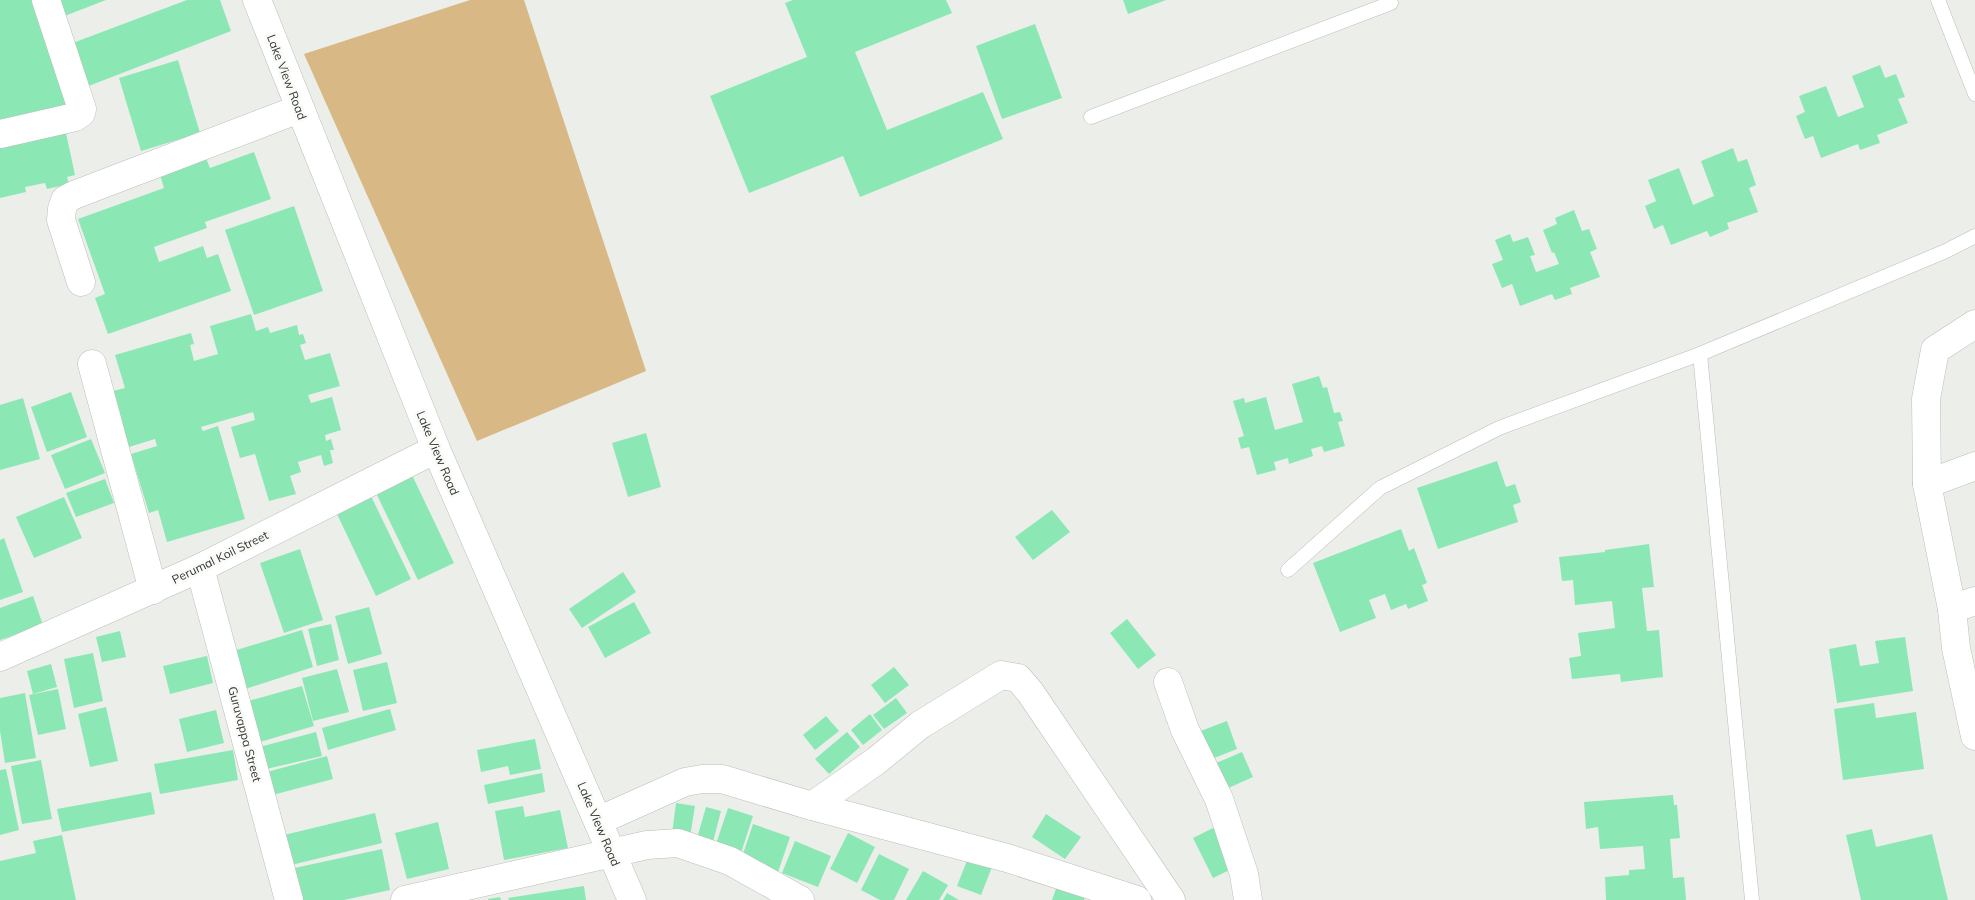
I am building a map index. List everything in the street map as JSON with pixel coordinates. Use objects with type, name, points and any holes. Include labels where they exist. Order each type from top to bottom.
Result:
[{"type":"street","points":[[0,134],[75,117],[81,113],[82,109],[46,0]]},
{"type":"street","name":"Lake View Road","points":[[257,0],[436,449],[632,900]]},
{"type":"street","points":[[81,282],[61,220],[65,200],[74,194],[300,109]]},
{"type":"street","points":[[1975,324],[1934,350],[1926,399],[1927,484],[1964,605],[1956,648],[1975,736]]},
{"type":"street","points":[[92,364],[153,590]]},
{"type":"street","name":"Perumal Koil Street","points":[[0,657],[200,568],[436,449]]},
{"type":"street","points":[[1927,484],[1975,466]]},
{"type":"street","name":"Guruvappa Street","points":[[200,568],[289,900]]},
{"type":"street","points":[[812,806],[876,761],[920,725],[1002,675],[1018,678],[1030,692],[1171,900]]},
{"type":"street","points":[[1168,682],[1185,730],[1219,799],[1244,874],[1248,900]]},
{"type":"street","points":[[598,821],[685,782],[702,778],[722,779],[812,806],[1007,858],[1137,900]]},
{"type":"street","points":[[405,900],[647,845],[678,842],[730,861],[800,900]]},
{"type":"lane","points":[[1091,117],[1392,3],[1390,0]]},
{"type":"lane","points":[[1938,0],[1975,94]]},
{"type":"lane","points":[[1288,570],[1380,488],[1499,428],[1700,354],[1946,251],[1975,236]]},
{"type":"lane","points":[[1700,354],[1752,900]]},
{"type":"shaded area","points":[[470,0],[524,0],[646,371],[477,441],[304,54]]},
{"type":"building","points":[[0,0],[35,0],[69,106],[0,128]]},
{"type":"building","points":[[56,0],[106,0],[62,17]]},
{"type":"building","points":[[187,0],[220,0],[231,31],[86,87],[70,44]]},
{"type":"building","points":[[793,0],[946,0],[952,13],[855,52],[887,130],[983,92],[1003,139],[860,197],[843,156],[749,193],[710,96],[807,57],[785,3]]},
{"type":"building","points":[[1123,0],[1166,0],[1128,14]]},
{"type":"building","points":[[1035,24],[1062,98],[1002,119],[976,46]]},
{"type":"building","points":[[178,60],[200,133],[141,151],[119,78]]},
{"type":"building","points":[[1880,65],[1885,78],[1896,74],[1905,97],[1898,99],[1908,123],[1877,135],[1880,143],[1860,150],[1858,144],[1821,158],[1813,136],[1805,139],[1796,116],[1805,112],[1799,96],[1826,86],[1838,117],[1864,107],[1852,76]]},
{"type":"building","points":[[66,133],[75,175],[67,177],[69,184],[47,189],[45,183],[25,187],[26,192],[0,198],[0,141]]},
{"type":"building","points":[[1733,148],[1738,162],[1747,159],[1756,185],[1749,188],[1758,212],[1727,223],[1729,229],[1710,237],[1707,231],[1671,245],[1663,225],[1654,229],[1645,206],[1656,201],[1648,180],[1679,168],[1693,205],[1714,196],[1701,161]]},
{"type":"building","points":[[254,152],[271,199],[205,222],[207,228],[154,247],[159,262],[203,246],[207,258],[218,254],[231,291],[108,334],[95,298],[105,294],[78,219],[164,188],[160,175],[206,158],[210,168]]},
{"type":"building","points":[[294,206],[323,291],[254,315],[225,230]]},
{"type":"building","points":[[1574,210],[1582,231],[1589,229],[1597,249],[1590,252],[1600,277],[1570,288],[1572,294],[1555,300],[1552,294],[1520,306],[1512,284],[1502,288],[1492,264],[1503,260],[1495,240],[1510,234],[1513,242],[1528,237],[1535,255],[1530,256],[1536,272],[1559,264],[1554,252],[1552,253],[1543,230],[1557,224],[1555,218]]},
{"type":"building","points":[[251,314],[256,331],[268,327],[270,333],[297,325],[299,335],[303,334],[306,343],[300,345],[305,360],[330,353],[340,386],[308,395],[311,403],[332,397],[341,430],[325,435],[326,441],[331,439],[334,450],[330,450],[333,463],[324,466],[321,455],[298,462],[301,472],[290,476],[296,494],[269,501],[255,454],[240,458],[231,427],[255,420],[253,412],[201,427],[203,431],[218,426],[245,519],[167,542],[158,510],[149,513],[131,454],[157,446],[155,439],[129,447],[113,391],[125,388],[115,355],[191,333],[194,344],[190,345],[194,361],[218,354],[210,326]]},
{"type":"building","points":[[1319,376],[1323,388],[1327,387],[1334,413],[1340,412],[1343,421],[1338,422],[1345,446],[1324,452],[1322,446],[1311,449],[1313,456],[1289,464],[1288,458],[1274,462],[1276,470],[1257,475],[1249,447],[1241,449],[1238,438],[1244,436],[1233,401],[1244,398],[1245,403],[1266,397],[1275,430],[1303,422],[1292,384]]},
{"type":"building","points":[[71,392],[87,437],[47,452],[31,407]]},
{"type":"building","points":[[23,398],[40,459],[0,470],[0,405]]},
{"type":"building","points":[[646,433],[661,487],[628,497],[612,443]]},
{"type":"building","points":[[91,439],[105,473],[65,489],[51,455]]},
{"type":"building","points":[[1497,461],[1506,487],[1515,484],[1521,502],[1513,505],[1518,522],[1438,549],[1417,488]]},
{"type":"building","points":[[412,475],[454,563],[418,580],[376,493]]},
{"type":"building","points":[[105,479],[114,503],[76,517],[66,493]]},
{"type":"building","points":[[371,496],[411,579],[376,596],[336,512]]},
{"type":"building","points":[[64,497],[82,538],[34,558],[16,517]]},
{"type":"building","points":[[1052,510],[1070,532],[1033,560],[1015,537]]},
{"type":"building","points":[[1401,529],[1409,551],[1414,548],[1427,583],[1422,585],[1428,601],[1408,609],[1406,604],[1391,610],[1385,594],[1369,600],[1376,618],[1340,632],[1313,563]]},
{"type":"building","points":[[4,538],[23,592],[0,600],[0,540]]},
{"type":"building","points":[[1649,544],[1654,587],[1642,588],[1647,631],[1659,630],[1663,677],[1621,682],[1620,674],[1572,679],[1569,658],[1581,656],[1578,633],[1615,628],[1612,601],[1575,605],[1573,580],[1562,581],[1559,557],[1605,552],[1605,550]]},
{"type":"building","points":[[300,549],[323,620],[284,633],[260,563]]},
{"type":"building","points":[[623,572],[636,592],[582,628],[569,609]]},
{"type":"building","points":[[33,596],[43,625],[0,640],[0,608]]},
{"type":"building","points":[[634,602],[651,633],[605,658],[588,627]]},
{"type":"building","points":[[369,607],[382,654],[348,664],[335,616]]},
{"type":"building","points":[[1127,619],[1156,655],[1138,669],[1110,633]]},
{"type":"building","points":[[331,624],[339,660],[317,666],[308,629]]},
{"type":"building","points":[[302,630],[313,667],[239,691],[227,653]]},
{"type":"building","points":[[120,631],[126,657],[102,662],[96,637]]},
{"type":"building","points":[[1905,637],[1913,691],[1837,703],[1829,649],[1856,644],[1860,666],[1879,663],[1875,641]]},
{"type":"building","points":[[93,653],[103,701],[74,708],[64,659]]},
{"type":"building","points":[[207,656],[213,683],[170,694],[163,666]]},
{"type":"building","points":[[387,662],[397,703],[363,711],[353,670]]},
{"type":"building","points":[[51,664],[57,687],[33,694],[27,671]]},
{"type":"building","points":[[894,667],[909,685],[885,703],[871,685]]},
{"type":"building","points":[[337,669],[349,712],[313,721],[302,678]]},
{"type":"building","points":[[302,686],[314,726],[253,744],[241,703]]},
{"type":"building","points":[[58,689],[66,729],[38,735],[29,695]]},
{"type":"building","points":[[25,693],[36,758],[5,763],[0,731],[0,698]]},
{"type":"building","points":[[896,698],[907,713],[884,729],[873,715]]},
{"type":"building","points":[[1874,703],[1876,718],[1916,712],[1924,769],[1843,780],[1834,709]]},
{"type":"building","points":[[106,707],[118,761],[90,767],[78,714]]},
{"type":"building","points":[[390,709],[396,730],[328,750],[322,728]]},
{"type":"building","points":[[216,710],[224,743],[187,752],[179,719]]},
{"type":"building","points":[[870,714],[882,730],[863,745],[851,730]]},
{"type":"building","points":[[826,716],[839,731],[815,750],[803,735]]},
{"type":"building","points":[[1227,721],[1237,749],[1209,760],[1198,732]]},
{"type":"building","points":[[316,732],[322,756],[258,771],[252,749]]},
{"type":"building","points":[[847,732],[860,747],[829,774],[815,759]]},
{"type":"building","points":[[535,739],[541,769],[510,775],[508,766],[481,772],[477,750]]},
{"type":"building","points":[[233,750],[238,780],[160,794],[154,764]]},
{"type":"building","points":[[1242,752],[1253,777],[1226,789],[1214,764]]},
{"type":"building","points":[[327,756],[333,779],[265,797],[259,774]]},
{"type":"building","points":[[41,760],[52,819],[22,824],[11,766]]},
{"type":"building","points":[[6,769],[19,830],[0,835],[0,770]]},
{"type":"building","points":[[542,773],[545,792],[488,804],[484,785]]},
{"type":"building","points":[[151,792],[155,814],[62,832],[57,809]]},
{"type":"building","points":[[1673,795],[1674,805],[1677,805],[1680,838],[1670,839],[1673,878],[1684,877],[1686,900],[1606,900],[1605,877],[1629,875],[1629,870],[1645,869],[1643,846],[1600,849],[1598,827],[1586,829],[1584,802]]},
{"type":"building","points":[[676,803],[695,806],[690,837],[672,834]]},
{"type":"building","points":[[523,806],[525,817],[560,810],[568,848],[504,860],[495,811]]},
{"type":"building","points":[[706,807],[721,811],[713,842],[697,838]]},
{"type":"building","points":[[728,808],[753,816],[740,856],[715,847]]},
{"type":"building","points":[[375,813],[382,843],[287,866],[280,836]]},
{"type":"building","points":[[1046,814],[1081,837],[1065,859],[1032,837]]},
{"type":"building","points":[[438,822],[449,869],[407,879],[395,833]]},
{"type":"building","points":[[753,824],[790,837],[778,872],[741,860]]},
{"type":"building","points":[[1217,826],[1238,866],[1213,878],[1193,838]]},
{"type":"building","points":[[1872,829],[1876,847],[1932,834],[1948,900],[1861,900],[1846,835]]},
{"type":"building","points":[[848,833],[875,847],[857,883],[830,869]]},
{"type":"building","points":[[62,835],[76,900],[0,900],[0,861],[36,853],[33,841]]},
{"type":"building","points":[[795,841],[831,856],[818,887],[782,873]]},
{"type":"building","points":[[382,849],[390,890],[344,900],[297,900],[290,869]]},
{"type":"building","points":[[879,854],[909,869],[894,900],[880,900],[861,890]]},
{"type":"building","points":[[968,858],[992,867],[981,895],[957,886]]},
{"type":"building","points":[[923,871],[948,885],[939,900],[906,900]]},
{"type":"building","points":[[1058,883],[1086,894],[1084,900],[1052,900]]},
{"type":"building","points":[[584,886],[586,900],[509,900],[508,898]]},
{"type":"building","points":[[947,893],[959,900],[943,900]]},
{"type":"building","points":[[500,897],[501,900],[488,900],[488,899]]}]
